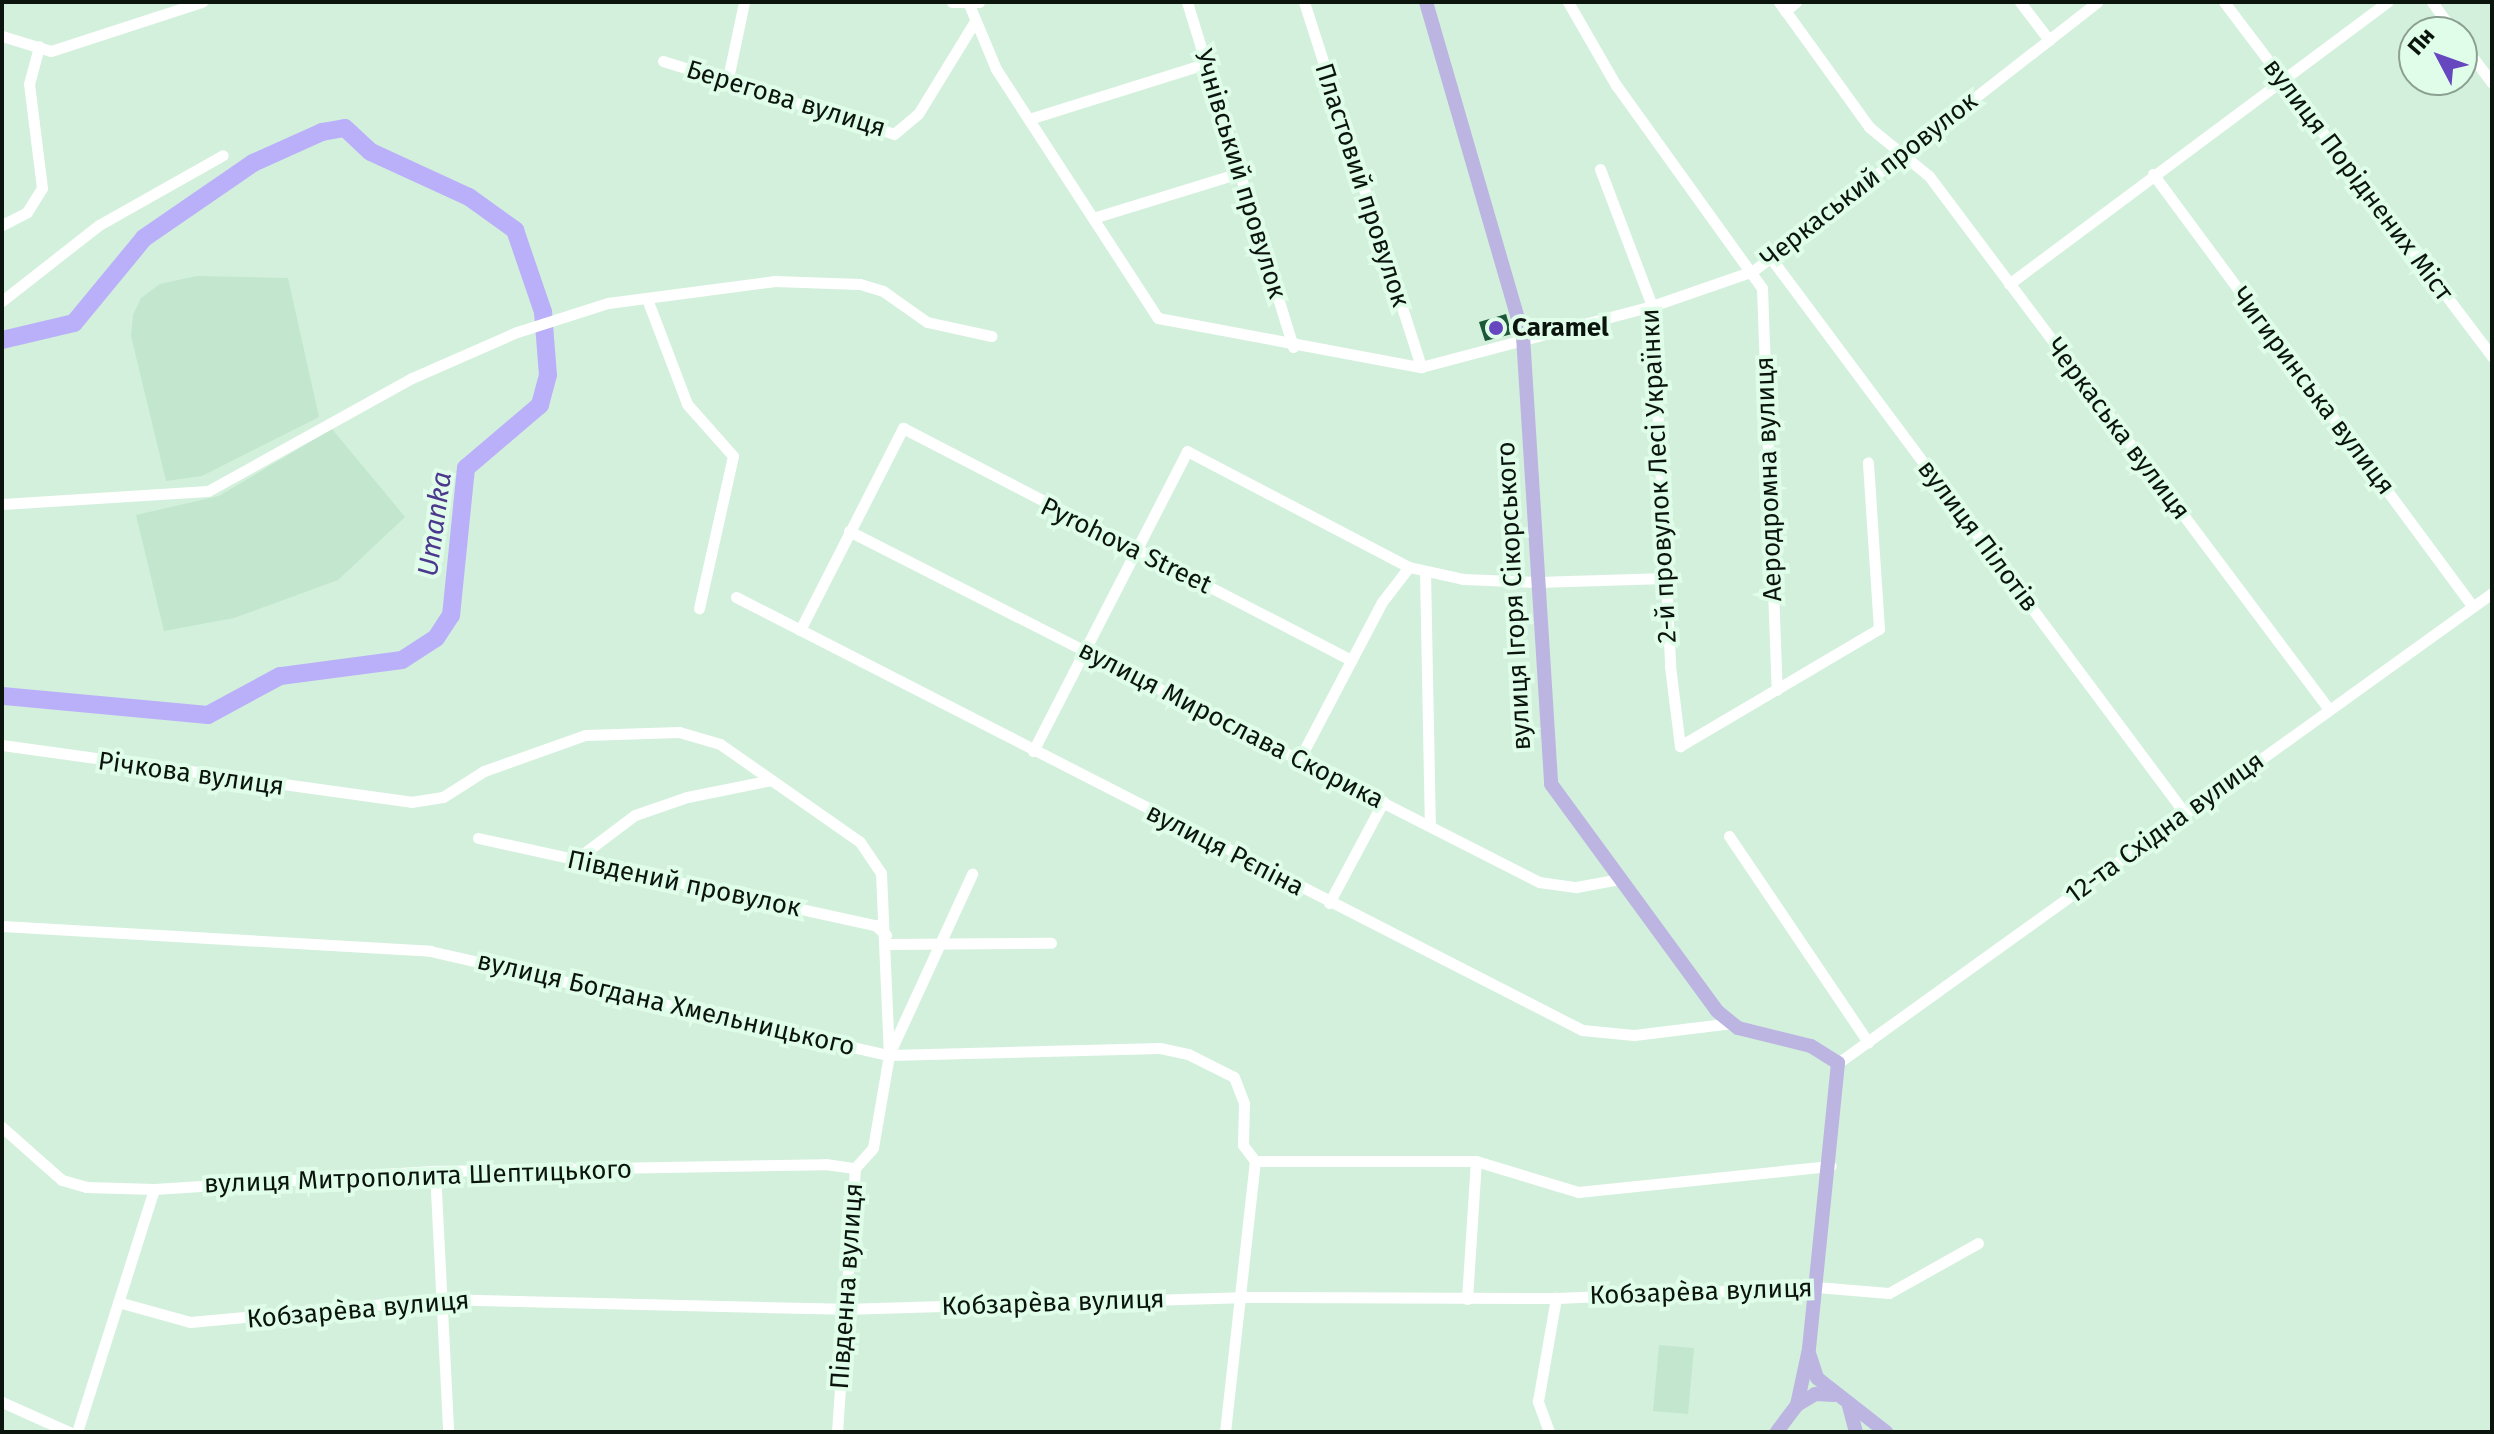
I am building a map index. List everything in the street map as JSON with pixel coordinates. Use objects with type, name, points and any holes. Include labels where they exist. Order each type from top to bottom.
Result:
[{"type":"main road","name":"вулиця Ігоря Сікорського","points":[[1426,2],[1523,336],[1551,784],[1732,1023]]},
{"type":"main road","points":[[1732,1023],[1811,1046],[1838,1063],[1831,1166],[1809,1349],[1789,1432]]},
{"type":"main road","points":[[1809,1349],[1811,1367],[1840,1398],[1886,1432]]},
{"type":"main road","points":[[1777,1432],[1794,1410],[1815,1394],[1840,1398]]},
{"type":"main road","points":[[1840,1398],[1856,1432]]},
{"type":"street","points":[[2,36],[51,51],[202,2]]},
{"type":"street","points":[[727,83],[744,2]]},
{"type":"street","points":[[952,2],[972,3],[975,21],[1029,119],[1156,315],[1293,347],[1421,367],[1455,362],[1523,336]]},
{"type":"street","name":"Учнівський провулок","points":[[1187,2],[1293,347]]},
{"type":"street","name":"Пластовий провулок","points":[[1304,2],[1421,367]]},
{"type":"street","points":[[1568,2],[1616,85],[1753,271]]},
{"type":"street","points":[[1782,6],[1796,2]]},
{"type":"street","points":[[2020,2],[2049,40]]},
{"type":"street","name":"Черкаський провулок","points":[[1523,336],[1652,306],[1753,271],[2097,2]]},
{"type":"street","name":"вулиця Поріднених Міст","points":[[2224,2],[2492,357]]},
{"type":"street","points":[[2009,284],[2387,2]]},
{"type":"street","name":"Черкаська вулиця","points":[[1782,6],[1869,127],[1906,152],[2009,284],[2328,708]]},
{"type":"street","name":"Берегова вулиця","points":[[663,61],[894,134],[907,127],[975,21]]},
{"type":"street","points":[[2,225],[27,212],[42,188],[29,84],[39,46]]},
{"type":"street","points":[[1029,119],[1205,64]]},
{"type":"street","points":[[2478,64],[2492,83]]},
{"type":"street","points":[[2,301],[99,225],[223,155]]},
{"type":"street","name":"2-й провулок Лесі Українки","points":[[1600,169],[1652,306],[1676,742],[1688,745],[1777,690]]},
{"type":"street","points":[[1093,218],[1239,173]]},
{"type":"street","name":"Чигиринська вулиця","points":[[2153,174],[2473,607]]},
{"type":"street","name":"вулиця Пілотів","points":[[1770,257],[2186,815]]},
{"type":"street","name":"Аеродромна вулиця","points":[[1753,271],[1762,288],[1777,690]]},
{"type":"street","points":[[2,504],[208,491],[337,415],[517,332],[562,316],[679,292],[774,281],[860,284],[883,291],[927,322],[991,336]]},
{"type":"street","points":[[647,299],[687,404],[733,456],[699,608]]},
{"type":"street","name":"Pyrohova Street","points":[[849,531],[903,428],[1351,660]]},
{"type":"street","points":[[1033,751],[1187,451],[1409,567],[1537,582],[1666,578]]},
{"type":"street","points":[[1777,690],[1879,629],[1868,462]]},
{"type":"street","points":[[800,630],[849,531]]},
{"type":"street","name":"вулиця Мирослава Скорика","points":[[849,531],[1539,882],[1576,887],[1620,879]]},
{"type":"street","points":[[1299,760],[1351,660],[1409,567]]},
{"type":"street","points":[[1425,571],[1430,825]]},
{"type":"street","name":"12-та Східна вулиця","points":[[1838,1063],[2492,593]]},
{"type":"street","name":"вулиця Рєпіна","points":[[736,597],[1582,1030],[1634,1035],[1732,1023]]},
{"type":"street","name":"Південна вулиця","points":[[679,732],[720,744],[875,857],[887,940],[889,1055],[873,1148],[855,1168],[837,1432]]},
{"type":"street","name":"Річкова вулиця","points":[[2,745],[381,802],[443,797],[484,771],[585,735],[679,732]]},
{"type":"street","points":[[575,860],[635,815],[687,797],[771,780]]},
{"type":"street","points":[[1329,903],[1383,802]]},
{"type":"street","points":[[1729,836],[1868,1042]]},
{"type":"street","name":"Південий провулок","points":[[478,838],[875,925],[887,940],[937,947],[1051,943]]},
{"type":"street","points":[[889,1055],[972,874]]},
{"type":"street","name":"вулиця Богдана Хмельницького","points":[[2,926],[430,951],[889,1055],[1160,1048],[1188,1054],[1242,1087],[1243,1145],[1255,1161]]},
{"type":"street","name":"вулиця Митрополита Шептицького","points":[[2,1127],[62,1180],[86,1187],[154,1189],[435,1171],[855,1168]]},
{"type":"street","points":[[1225,1432],[1255,1161],[1396,1156],[1476,1161],[1578,1192],[1831,1166]]},
{"type":"street","points":[[1467,1299],[1476,1161]]},
{"type":"street","points":[[435,1171],[448,1432]]},
{"type":"street","points":[[77,1432],[154,1189]]},
{"type":"street","name":"Кобзарèва вулиця","points":[[118,1302],[190,1322],[439,1299],[843,1309],[1240,1297],[1556,1298],[1816,1287],[1889,1293],[1978,1243]]},
{"type":"street","points":[[1549,1432],[1538,1401],[1556,1298]]},
{"type":"street","points":[[2,1402],[69,1432]]},
{"type":"shaded area","points":[[197,276],[288,278],[319,417],[202,476],[166,481],[131,336],[133,315],[141,298],[160,284]]},
{"type":"shaded area","points":[[332,429],[405,517],[338,580],[234,618],[164,631],[136,515],[219,496]]},
{"type":"shaded area","points":[[1659,1345],[1694,1348],[1688,1414],[1653,1411]]},
{"type":"building","name":"Caramel","points":[[1506,314],[1512,334],[1485,341],[1479,322]]},
{"type":"waterway","name":"Umanka","points":[[2,340],[74,323],[144,238],[253,163],[322,132],[345,128],[371,152],[469,197],[515,230],[543,312],[548,375],[540,405],[466,468],[451,615],[436,638],[402,660],[280,676],[208,715],[2,696]]},
{"type":"place","name":"Caramel","points":[[1496,328]]}]
